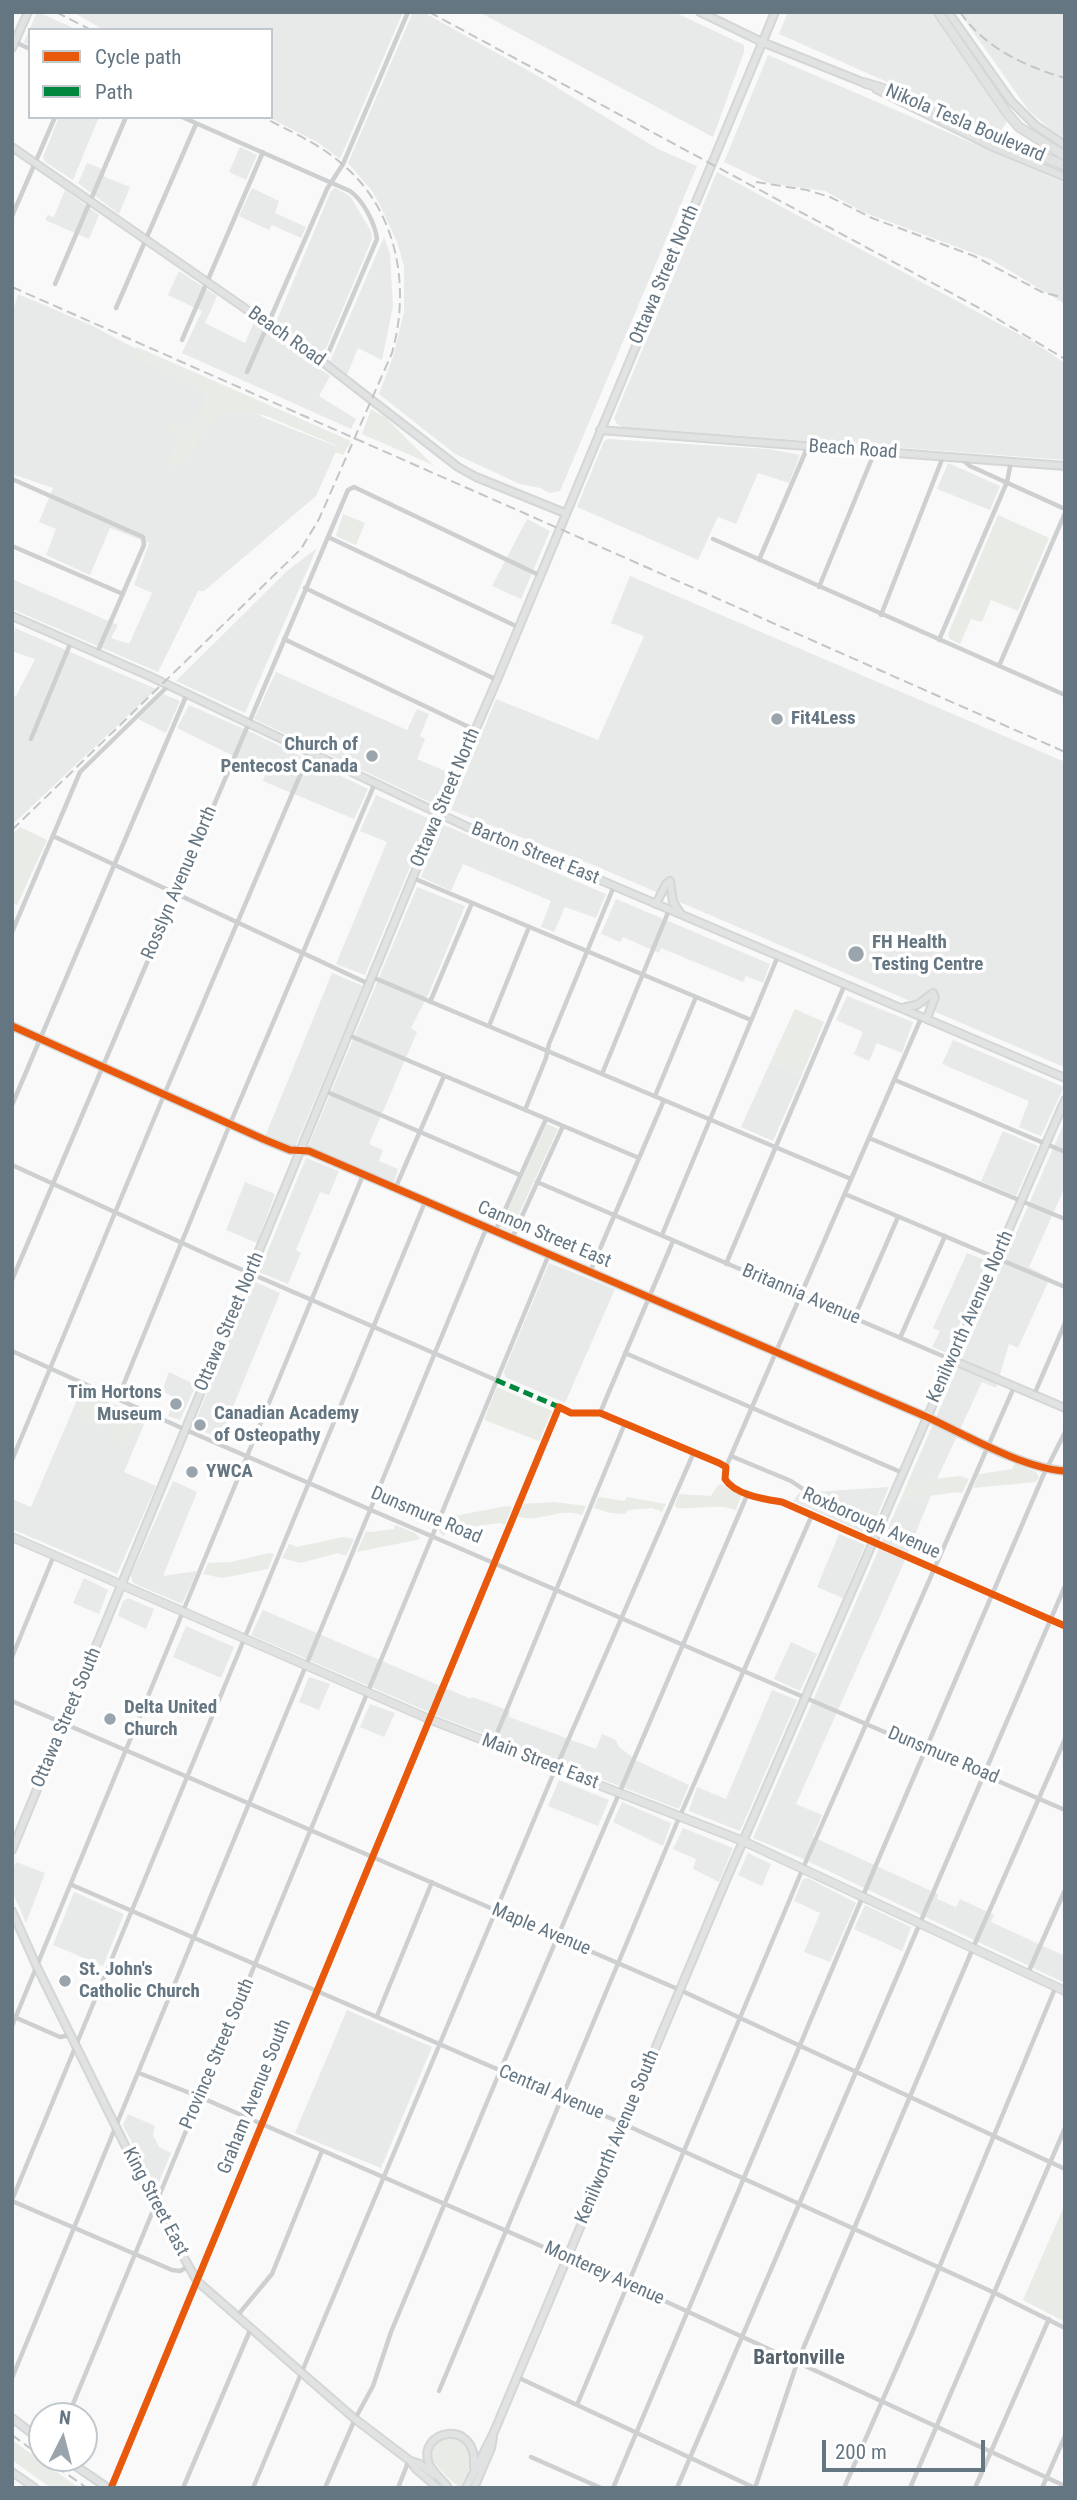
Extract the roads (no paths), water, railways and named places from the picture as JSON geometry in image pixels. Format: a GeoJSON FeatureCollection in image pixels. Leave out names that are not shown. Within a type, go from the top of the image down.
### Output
{"type":"FeatureCollection","features":[{"type":"Feature","properties":{"kind":"highway","name":"Nikola Tesla Boulevard"},"geometry":{"type":"LineString","coordinates":[[938,12],[1007,113],[1019,127],[1064,162]]}},
{"type":"Feature","properties":{"kind":"highway","name":"Nikola Tesla Boulevard"},"geometry":{"type":"LineString","coordinates":[[865,83],[1064,162]]}},
{"type":"Feature","properties":{"kind":"main road"},"geometry":{"type":"LineString","coordinates":[[14,45],[28,12]]}},
{"type":"Feature","properties":{"kind":"main road"},"geometry":{"type":"LineString","coordinates":[[699,12],[865,83],[963,133],[1065,177]]}},
{"type":"Feature","properties":{"kind":"main road","name":"Ottawa Street North"},"geometry":{"type":"LineString","coordinates":[[121,1585],[439,814],[775,12]]}},
{"type":"Feature","properties":{"kind":"main road"},"geometry":{"type":"LineString","coordinates":[[947,12],[1011,101],[1036,126],[1065,145]]}},
{"type":"Feature","properties":{"kind":"main road","name":"Beach Road"},"geometry":{"type":"LineString","coordinates":[[12,147],[324,363],[457,467],[565,513]]}},
{"type":"Feature","properties":{"kind":"main road"},"geometry":{"type":"LineString","coordinates":[[608,412],[615,432]]}},
{"type":"Feature","properties":{"kind":"main road","name":"Beach Road"},"geometry":{"type":"LineString","coordinates":[[600,430],[1065,466]]}},
{"type":"Feature","properties":{"kind":"main road","name":"Barton Street East"},"geometry":{"type":"LineString","coordinates":[[12,616],[97,653],[439,814],[1065,1078]]}},
{"type":"Feature","properties":{"kind":"main road"},"geometry":{"type":"LineString","coordinates":[[656,904],[670,881],[673,902],[682,915]]}},
{"type":"Feature","properties":{"kind":"main road"},"geometry":{"type":"LineString","coordinates":[[900,1007],[917,1005],[933,993],[935,997],[924,1017]]}},
{"type":"Feature","properties":{"kind":"main road","name":"Cannon Street East"},"geometry":{"type":"LineString","coordinates":[[12,1026],[290,1150],[309,1151],[988,1445],[1047,1469],[1065,1471]]}},
{"type":"Feature","properties":{"kind":"main road","name":"Kenilworth Avenue North"},"geometry":{"type":"LineString","coordinates":[[743,1841],[1065,1100]]}},
{"type":"Feature","properties":{"kind":"main road","name":"Britannia Avenue"},"geometry":{"type":"LineString","coordinates":[[952,1360],[1065,1408]]}},
{"type":"Feature","properties":{"kind":"main road","name":"Main Street East"},"geometry":{"type":"LineString","coordinates":[[12,1537],[429,1719],[743,1841],[1065,1991]]}},
{"type":"Feature","properties":{"kind":"main road","name":"Ottawa Street South"},"geometry":{"type":"LineString","coordinates":[[12,1850],[121,1585]]}},
{"type":"Feature","properties":{"kind":"main road","name":"Kenilworth Avenue South"},"geometry":{"type":"LineString","coordinates":[[466,2488],[494,2432],[743,1841]]}},
{"type":"Feature","properties":{"kind":"main road","name":"King Street East"},"geometry":{"type":"LineString","coordinates":[[12,1910],[37,1967],[155,2206],[197,2281],[355,2418],[409,2460],[437,2488]]}},
{"type":"Feature","properties":{"kind":"main road"},"geometry":{"type":"LineString","coordinates":[[12,2418],[28,2430]]}},
{"type":"Feature","properties":{"kind":"main road","name":"Kenilworth Avenue South"},"geometry":{"type":"LineString","coordinates":[[474,2488],[491,2448],[494,2432]]}},
{"type":"Feature","properties":{"kind":"main road"},"geometry":{"type":"LineString","coordinates":[[449,2487],[432,2469],[428,2460],[428,2449],[435,2438],[450,2433],[465,2438],[474,2449],[474,2470]]}},
{"type":"Feature","properties":{"kind":"main road","name":"King Street East"},"geometry":{"type":"LineString","coordinates":[[409,2460],[420,2464],[449,2487]]}},
{"type":"Feature","properties":{"kind":"main road"},"geometry":{"type":"LineString","coordinates":[[12,2472],[35,2488]]}},
{"type":"Feature","properties":{"kind":"main road"},"geometry":{"type":"LineString","coordinates":[[85,2472],[110,2488]]}},
{"type":"Feature","properties":{"kind":"street"},"geometry":{"type":"LineString","coordinates":[[247,372],[331,182],[343,164],[408,12]]}},
{"type":"Feature","properties":{"kind":"street"},"geometry":{"type":"LineString","coordinates":[[12,216],[54,119]]}},
{"type":"Feature","properties":{"kind":"street"},"geometry":{"type":"LineString","coordinates":[[55,284],[126,119]]}},
{"type":"Feature","properties":{"kind":"street"},"geometry":{"type":"LineString","coordinates":[[186,119],[331,182],[358,197],[374,226],[377,239],[324,363]]}},
{"type":"Feature","properties":{"kind":"street"},"geometry":{"type":"LineString","coordinates":[[116,308],[196,124]]}},
{"type":"Feature","properties":{"kind":"street"},"geometry":{"type":"LineString","coordinates":[[182,340],[263,152]]}},
{"type":"Feature","properties":{"kind":"street"},"geometry":{"type":"LineString","coordinates":[[759,560],[808,446]]}},
{"type":"Feature","properties":{"kind":"street"},"geometry":{"type":"LineString","coordinates":[[819,587],[876,451]]}},
{"type":"Feature","properties":{"kind":"street"},"geometry":{"type":"LineString","coordinates":[[881,615],[943,457]]}},
{"type":"Feature","properties":{"kind":"street"},"geometry":{"type":"LineString","coordinates":[[961,458],[970,466],[1065,511],[999,666]]}},
{"type":"Feature","properties":{"kind":"street"},"geometry":{"type":"LineString","coordinates":[[939,640],[1007,482],[1012,462]]}},
{"type":"Feature","properties":{"kind":"street"},"geometry":{"type":"LineString","coordinates":[[12,479],[143,537],[144,545],[97,653]]}},
{"type":"Feature","properties":{"kind":"street","name":"Rosslyn Avenue North"},"geometry":{"type":"LineString","coordinates":[[12,1280],[305,588],[351,488],[540,575]]}},
{"type":"Feature","properties":{"kind":"street"},"geometry":{"type":"LineString","coordinates":[[328,537],[518,627]]}},
{"type":"Feature","properties":{"kind":"street"},"geometry":{"type":"LineString","coordinates":[[713,539],[1065,695]]}},
{"type":"Feature","properties":{"kind":"street"},"geometry":{"type":"LineString","coordinates":[[12,546],[123,594]]}},
{"type":"Feature","properties":{"kind":"street"},"geometry":{"type":"LineString","coordinates":[[305,588],[497,680]]}},
{"type":"Feature","properties":{"kind":"street"},"geometry":{"type":"LineString","coordinates":[[284,639],[475,730]]}},
{"type":"Feature","properties":{"kind":"street"},"geometry":{"type":"LineString","coordinates":[[31,739],[71,642]]}},
{"type":"Feature","properties":{"kind":"street"},"geometry":{"type":"LineString","coordinates":[[12,932],[80,772],[168,686]]}},
{"type":"Feature","properties":{"kind":"street"},"geometry":{"type":"LineString","coordinates":[[12,1105],[187,695]]}},
{"type":"Feature","properties":{"kind":"street"},"geometry":{"type":"LineString","coordinates":[[12,1460],[310,752]]}},
{"type":"Feature","properties":{"kind":"street"},"geometry":{"type":"LineString","coordinates":[[118,1398],[230,1124],[375,783]]}},
{"type":"Feature","properties":{"kind":"street"},"geometry":{"type":"LineString","coordinates":[[53,836],[302,953],[489,1026],[851,1179]]}},
{"type":"Feature","properties":{"kind":"street"},"geometry":{"type":"LineString","coordinates":[[413,878],[751,1020]]}},
{"type":"Feature","properties":{"kind":"street"},"geometry":{"type":"LineString","coordinates":[[525,1110],[614,886]]}},
{"type":"Feature","properties":{"kind":"street"},"geometry":{"type":"LineString","coordinates":[[430,1002],[472,903]]}},
{"type":"Feature","properties":{"kind":"street"},"geometry":{"type":"LineString","coordinates":[[602,1074],[668,910]]}},
{"type":"Feature","properties":{"kind":"street"},"geometry":{"type":"LineString","coordinates":[[489,1026],[529,927]]}},
{"type":"Feature","properties":{"kind":"street"},"geometry":{"type":"LineString","coordinates":[[662,1235],[778,956]]}},
{"type":"Feature","properties":{"kind":"street"},"geometry":{"type":"LineString","coordinates":[[726,1264],[845,984]]}},
{"type":"Feature","properties":{"kind":"street"},"geometry":{"type":"LineString","coordinates":[[654,1096],[696,997]]}},
{"type":"Feature","properties":{"kind":"street"},"geometry":{"type":"LineString","coordinates":[[726,1468],[924,1017]]}},
{"type":"Feature","properties":{"kind":"street"},"geometry":{"type":"LineString","coordinates":[[348,1035],[639,1158]]}},
{"type":"Feature","properties":{"kind":"street"},"geometry":{"type":"LineString","coordinates":[[395,1189],[444,1076]]}},
{"type":"Feature","properties":{"kind":"street"},"geometry":{"type":"LineString","coordinates":[[895,1080],[1065,1152]]}},
{"type":"Feature","properties":{"kind":"street"},"geometry":{"type":"LineString","coordinates":[[325,1091],[520,1175]]}},
{"type":"Feature","properties":{"kind":"street"},"geometry":{"type":"LineString","coordinates":[[590,1272],[664,1100]]}},
{"type":"Feature","properties":{"kind":"street"},"geometry":{"type":"LineString","coordinates":[[495,1232],[545,1119]]}},
{"type":"Feature","properties":{"kind":"street"},"geometry":{"type":"LineString","coordinates":[[511,1239],[563,1126]]}},
{"type":"Feature","properties":{"kind":"street"},"geometry":{"type":"LineString","coordinates":[[869,1138],[1065,1219]]}},
{"type":"Feature","properties":{"kind":"street"},"geometry":{"type":"LineString","coordinates":[[12,1165],[496,1380]]}},
{"type":"Feature","properties":{"kind":"street"},"geometry":{"type":"LineString","coordinates":[[12,2026],[363,1175]]}},
{"type":"Feature","properties":{"kind":"street","name":"Britannia Avenue"},"geometry":{"type":"LineString","coordinates":[[537,1182],[952,1360]]}},
{"type":"Feature","properties":{"kind":"street"},"geometry":{"type":"LineString","coordinates":[[845,1194],[1065,1287]]}},
{"type":"Feature","properties":{"kind":"street"},"geometry":{"type":"LineString","coordinates":[[188,2266],[180,2271],[172,2270],[12,2201],[425,1202]]}},
{"type":"Feature","properties":{"kind":"street"},"geometry":{"type":"LineString","coordinates":[[854,1318],[898,1217]]}},
{"type":"Feature","properties":{"kind":"street"},"geometry":{"type":"LineString","coordinates":[[12,2378],[486,1229]]}},
{"type":"Feature","properties":{"kind":"street"},"geometry":{"type":"LineString","coordinates":[[900,1338],[945,1237]]}},
{"type":"Feature","properties":{"kind":"street"},"geometry":{"type":"LineString","coordinates":[[600,1413],[673,1241]]}},
{"type":"Feature","properties":{"kind":"street","name":"Province Street South"},"geometry":{"type":"LineString","coordinates":[[74,2402],[549,1254]]}},
{"type":"Feature","properties":{"kind":"street"},"geometry":{"type":"LineString","coordinates":[[1034,1395],[1065,1323]]}},
{"type":"Feature","properties":{"kind":"street","name":"Dunsmure Road"},"geometry":{"type":"LineString","coordinates":[[12,1351],[247,1457],[1065,1810]]}},
{"type":"Feature","properties":{"kind":"street"},"geometry":{"type":"LineString","coordinates":[[625,1353],[903,1473]]}},
{"type":"Feature","properties":{"kind":"street"},"geometry":{"type":"LineString","coordinates":[[577,2405],[803,1868],[1014,1386]]}},
{"type":"Feature","properties":{"kind":"street","name":"Roxborough Avenue"},"geometry":{"type":"LineString","coordinates":[[559,1407],[571,1413],[600,1413],[694,1452],[726,1468],[725,1476],[729,1484],[748,1493],[782,1502],[1065,1626]]}},
{"type":"Feature","properties":{"kind":"street","name":"Graham Avenue South"},"geometry":{"type":"LineString","coordinates":[[110,2488],[559,1407]]}},
{"type":"Feature","properties":{"kind":"street"},"geometry":{"type":"LineString","coordinates":[[492,1744],[625,1423]]}},
{"type":"Feature","properties":{"kind":"street"},"geometry":{"type":"LineString","coordinates":[[613,2488],[863,1896],[1065,1432]]}},
{"type":"Feature","properties":{"kind":"street"},"geometry":{"type":"LineString","coordinates":[[253,2488],[555,1768],[694,1452]]}},
{"type":"Feature","properties":{"kind":"street"},"geometry":{"type":"LineString","coordinates":[[731,1456],[791,1481],[809,1493]]}},
{"type":"Feature","properties":{"kind":"street"},"geometry":{"type":"LineString","coordinates":[[325,2488],[355,2418],[373,2386],[391,2332],[500,2071],[748,1493]]}},
{"type":"Feature","properties":{"kind":"street"},"geometry":{"type":"LineString","coordinates":[[439,2391],[680,1816],[812,1515]]}},
{"type":"Feature","properties":{"kind":"street"},"geometry":{"type":"LineString","coordinates":[[12,1657],[54,1555]]}},
{"type":"Feature","properties":{"kind":"street"},"geometry":{"type":"LineString","coordinates":[[677,2488],[1065,1586]]}},
{"type":"Feature","properties":{"kind":"street","name":"Maple Avenue"},"geometry":{"type":"LineString","coordinates":[[12,1701],[680,1990],[1065,2169]]}},
{"type":"Feature","properties":{"kind":"street"},"geometry":{"type":"LineString","coordinates":[[517,2378],[755,2488],[797,2362],[1065,1739]]}},
{"type":"Feature","properties":{"kind":"street"},"geometry":{"type":"LineString","coordinates":[[377,2016],[432,1882]]}},
{"type":"Feature","properties":{"kind":"street","name":"Central Avenue"},"geometry":{"type":"LineString","coordinates":[[72,1885],[624,2124],[853,2231],[995,2293],[1065,2328]]}},
{"type":"Feature","properties":{"kind":"street"},"geometry":{"type":"LineString","coordinates":[[1028,1973],[1065,1890]]}},
{"type":"Feature","properties":{"kind":"street"},"geometry":{"type":"LineString","coordinates":[[844,2488],[1056,1986]]}},
{"type":"Feature","properties":{"kind":"street"},"geometry":{"type":"LineString","coordinates":[[14,2017],[60,2037],[71,2035]]}},
{"type":"Feature","properties":{"kind":"street","name":"Monterey Avenue"},"geometry":{"type":"LineString","coordinates":[[139,2073],[568,2257],[1065,2486]]}},
{"type":"Feature","properties":{"kind":"street"},"geometry":{"type":"LineString","coordinates":[[910,2488],[1065,2128]]}},
{"type":"Feature","properties":{"kind":"street"},"geometry":{"type":"LineString","coordinates":[[237,2316],[272,2274],[322,2151]]}},
{"type":"Feature","properties":{"kind":"street"},"geometry":{"type":"LineString","coordinates":[[975,2488],[1049,2319]]}},
{"type":"Feature","properties":{"kind":"street"},"geometry":{"type":"LineString","coordinates":[[183,2488],[251,2328]]}},
{"type":"Feature","properties":{"kind":"street"},"geometry":{"type":"LineString","coordinates":[[1042,2488],[1065,2436]]}},
{"type":"Feature","properties":{"kind":"street"},"geometry":{"type":"LineString","coordinates":[[531,2456],[601,2488]]}},
{"type":"Feature","properties":{"kind":"street"},"geometry":{"type":"LineString","coordinates":[[398,2488],[409,2460]]}},
{"type":"Feature","properties":{"kind":"railway"},"geometry":{"type":"LineString","coordinates":[[56,12],[87,28]]}},
{"type":"Feature","properties":{"kind":"railway"},"geometry":{"type":"LineString","coordinates":[[429,12],[979,308],[1065,359]]}},
{"type":"Feature","properties":{"kind":"railway"},"geometry":{"type":"LineString","coordinates":[[960,12],[993,46],[1035,68],[1065,78]]}},
{"type":"Feature","properties":{"kind":"railway"},"geometry":{"type":"LineString","coordinates":[[12,830],[301,549],[319,519],[392,353],[398,327],[399,276],[395,250],[375,203],[360,182],[323,149],[267,119]]}},
{"type":"Feature","properties":{"kind":"railway"},"geometry":{"type":"LineString","coordinates":[[756,182],[807,190],[830,197],[872,218],[974,256],[1042,292],[1065,298]]}},
{"type":"Feature","properties":{"kind":"railway"},"geometry":{"type":"LineString","coordinates":[[12,287],[1065,752]]}},
{"type":"Feature","properties":{"kind":"railway"},"geometry":{"type":"LineString","coordinates":[[12,2435],[28,2447]]}},
{"type":"Feature","properties":{"kind":"railway"},"geometry":{"type":"LineString","coordinates":[[64,2472],[87,2488]]}},
{"type":"Feature","properties":{"kind":"place","name":"Fit4Less"},"geometry":{"type":"Point","coordinates":[777,719]}},
{"type":"Feature","properties":{"kind":"place","name":"Church of Pentecost Canada"},"geometry":{"type":"Point","coordinates":[372,756]}},
{"type":"Feature","properties":{"kind":"place","name":"FH Health Testing Centre"},"geometry":{"type":"Point","coordinates":[856,954]}},
{"type":"Feature","properties":{"kind":"place","name":"Tim Hortons Museum"},"geometry":{"type":"Point","coordinates":[176,1404]}},
{"type":"Feature","properties":{"kind":"place","name":"Canadian Academy of Osteopathy"},"geometry":{"type":"Point","coordinates":[200,1425]}},
{"type":"Feature","properties":{"kind":"place","name":"YWCA"},"geometry":{"type":"Point","coordinates":[192,1472]}},
{"type":"Feature","properties":{"kind":"place","name":"Delta United Church"},"geometry":{"type":"Point","coordinates":[110,1719]}},
{"type":"Feature","properties":{"kind":"place","name":"St. John's Catholic Church"},"geometry":{"type":"Point","coordinates":[65,1981]}},
{"type":"Feature","properties":{"kind":"district","name":"Bartonville"},"geometry":{"type":"Point","coordinates":[799,2359]}}]}
